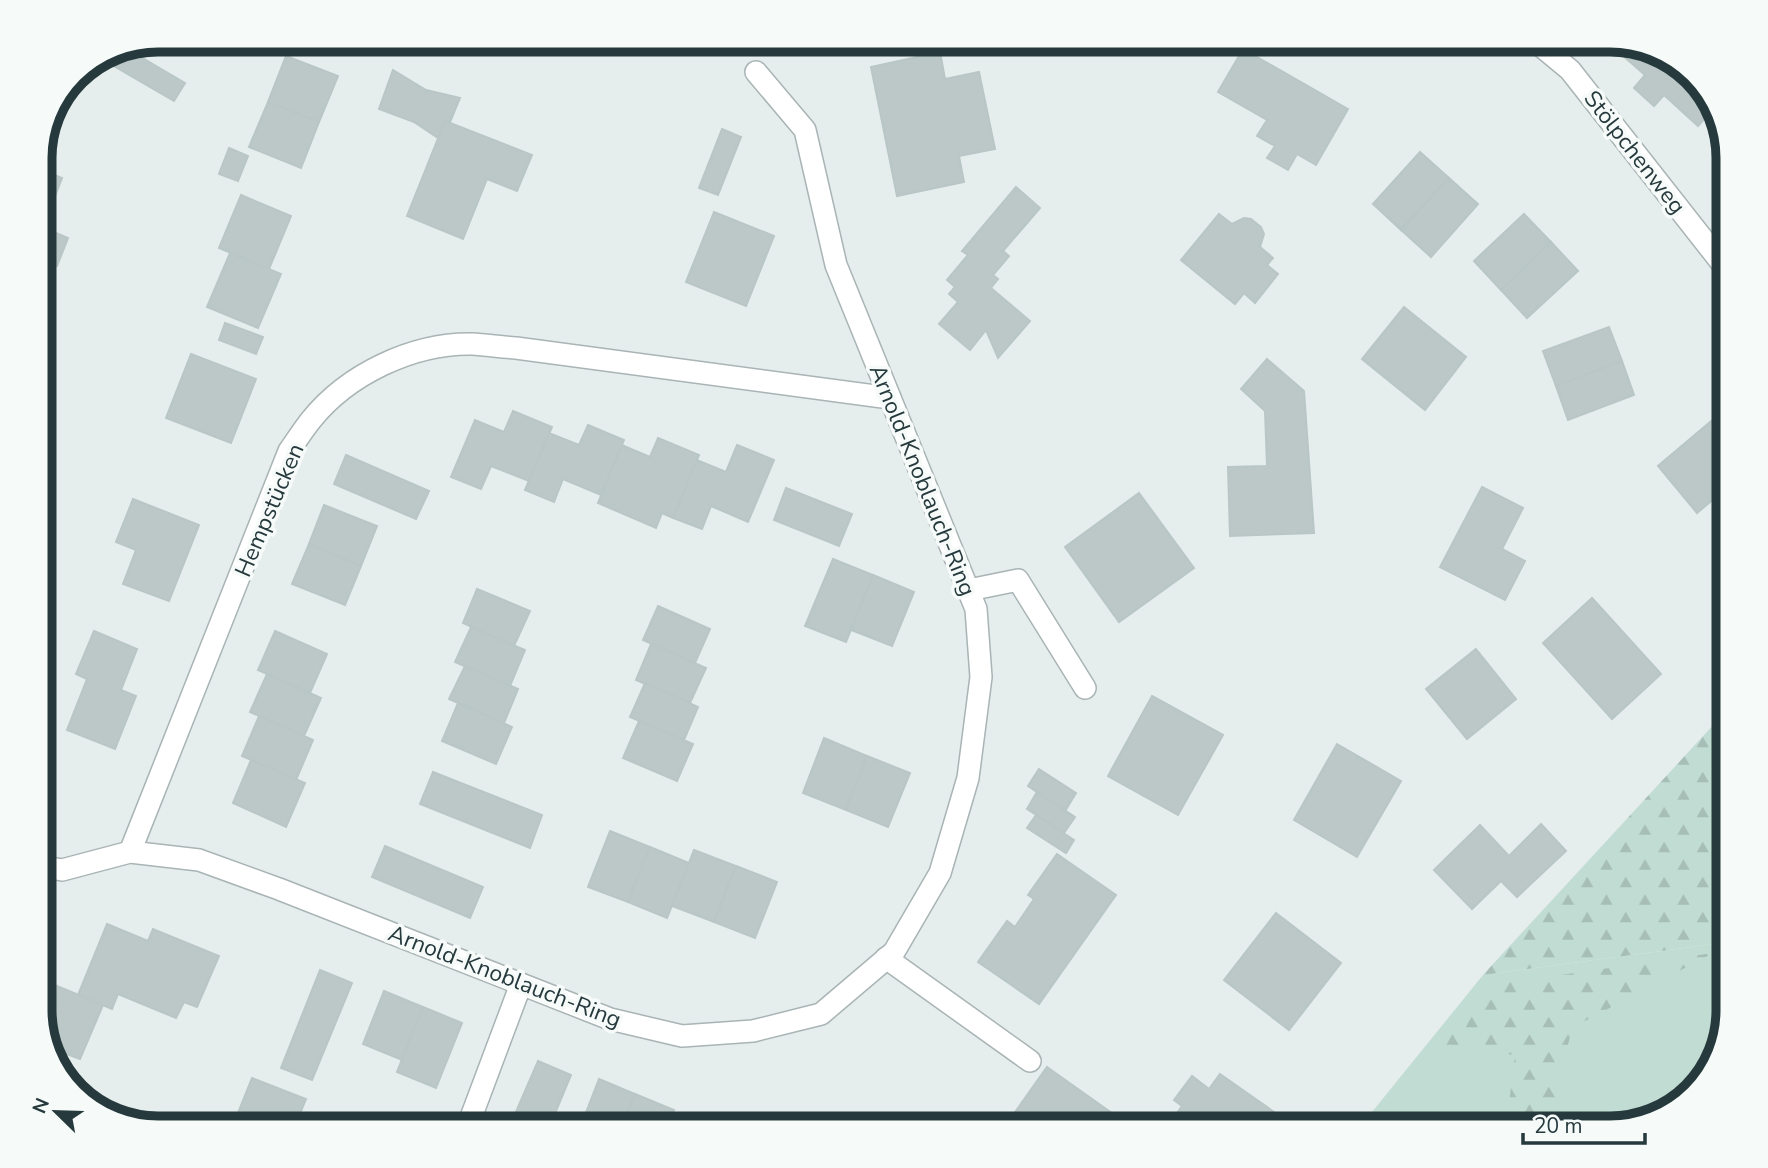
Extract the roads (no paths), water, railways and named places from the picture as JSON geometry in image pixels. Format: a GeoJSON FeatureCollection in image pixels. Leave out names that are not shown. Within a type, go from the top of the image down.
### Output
{"type":"FeatureCollection","features":[{"type":"Feature","properties":{"kind":"street","name":"Stölpchenweg"},"geometry":{"type":"LineString","coordinates":[[1548,52],[1570,70],[1716,256]]}},
{"type":"Feature","properties":{"kind":"street","name":"Arnold-Knoblauch-Ring"},"geometry":{"type":"LineString","coordinates":[[53,868],[62,870],[130,852],[199,860],[610,1019],[682,1036],[753,1031],[821,1014],[894,952],[940,873],[968,778],[981,677],[976,609],[836,265],[806,130],[756,72]]}},
{"type":"Feature","properties":{"kind":"street","name":"Hempstücken"},"geometry":{"type":"LineString","coordinates":[[130,852],[289,451],[312,419],[361,376],[394,360],[429,349],[470,344],[890,398]]}},
{"type":"Feature","properties":{"kind":"street"},"geometry":{"type":"LineString","coordinates":[[969,590],[1018,580],[1085,688]]}},
{"type":"Feature","properties":{"kind":"street"},"geometry":{"type":"LineString","coordinates":[[886,958],[1030,1061]]}},
{"type":"Feature","properties":{"kind":"street"},"geometry":{"type":"LineString","coordinates":[[472,1116],[521,984]]}}]}
